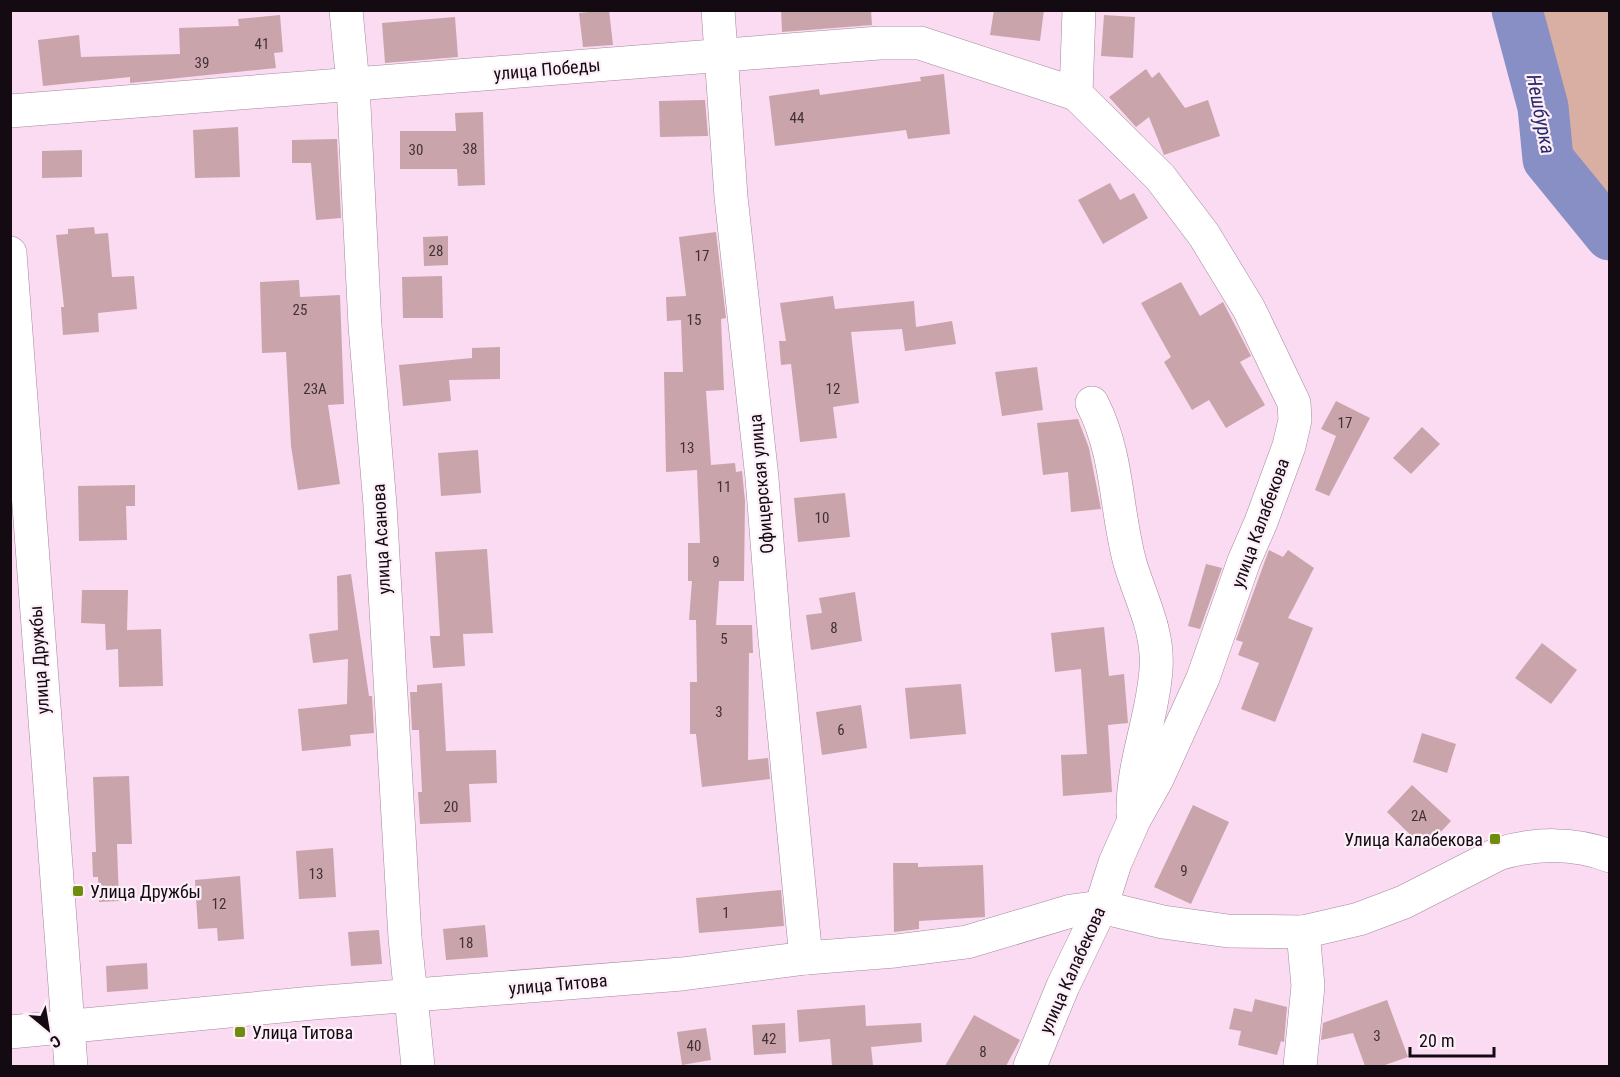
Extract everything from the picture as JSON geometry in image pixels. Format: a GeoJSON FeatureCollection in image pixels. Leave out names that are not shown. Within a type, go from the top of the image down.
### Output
{"type":"FeatureCollection","features":[{"type":"Feature","properties":{"kind":"street","name":"улица Асанова"},"geometry":{"type":"LineString","coordinates":[[346,10],[353,85],[365,326],[380,505],[410,996],[418,1066]]}},
{"type":"Feature","properties":{"kind":"street","name":"Офицерская улица"},"geometry":{"type":"LineString","coordinates":[[718,10],[731,197],[762,478],[806,958]]}},
{"type":"Feature","properties":{"kind":"street"},"geometry":{"type":"LineString","coordinates":[[1076,94],[1079,10]]}},
{"type":"Feature","properties":{"kind":"street","name":"улица Победы"},"geometry":{"type":"LineString","coordinates":[[10,111],[720,55],[920,43],[1076,94]]}},
{"type":"Feature","properties":{"kind":"street","name":"улица Калабекова"},"geometry":{"type":"LineString","coordinates":[[1030,1066],[1063,986],[1101,907],[1115,863],[1134,820],[1157,779],[1203,678],[1244,561],[1289,446],[1295,420],[1294,403],[1248,309],[1204,235],[1160,177],[1076,94]]}},
{"type":"Feature","properties":{"kind":"street","name":"улица Дружбы"},"geometry":{"type":"LineString","coordinates":[[10,253],[70,1066]]}},
{"type":"Feature","properties":{"kind":"street"},"geometry":{"type":"LineString","coordinates":[[1092,403],[1104,426],[1113,459],[1130,562],[1154,640],[1156,668],[1132,786],[1134,820]]}},
{"type":"Feature","properties":{"kind":"street"},"geometry":{"type":"LineString","coordinates":[[1101,907],[1163,922],[1228,930],[1303,932],[1348,922],[1404,902],[1498,854],[1514,849],[1558,845],[1610,856]]}},
{"type":"Feature","properties":{"kind":"street","name":"улица Титова"},"geometry":{"type":"LineString","coordinates":[[10,1032],[682,974],[806,958],[967,942],[1071,911],[1101,907]]}},
{"type":"Feature","properties":{"kind":"street"},"geometry":{"type":"LineString","coordinates":[[1300,1066],[1308,986],[1303,932]]}},
{"type":"Feature","properties":{"kind":"shaded area"},"geometry":{"type":"Polygon","coordinates":[[[1517,11],[1609,11],[1609,235],[1548,159],[1543,107],[1517,11]]]}},
{"type":"Feature","properties":{"kind":"building"},"geometry":{"type":"Polygon","coordinates":[[[609,10],[613,45],[583,47],[579,13],[609,10]]]}},
{"type":"Feature","properties":{"kind":"building"},"geometry":{"type":"Polygon","coordinates":[[[781,10],[871,10],[872,25],[782,32],[781,10]]]}},
{"type":"Feature","properties":{"kind":"building"},"geometry":{"type":"Polygon","coordinates":[[[994,10],[1044,10],[1040,41],[990,35],[994,10]]]}},
{"type":"Feature","properties":{"kind":"building"},"geometry":{"type":"Polygon","coordinates":[[[280,15],[283,52],[274,53],[276,68],[130,83],[130,77],[43,86],[38,40],[79,35],[81,57],[180,54],[179,28],[239,26],[238,19],[280,15]]]}},
{"type":"Feature","properties":{"kind":"building"},"geometry":{"type":"Polygon","coordinates":[[[1104,15],[1135,17],[1133,58],[1101,56],[1104,15]]]}},
{"type":"Feature","properties":{"kind":"building"},"geometry":{"type":"Polygon","coordinates":[[[455,17],[458,57],[385,63],[382,23],[455,17]]]}},
{"type":"Feature","properties":{"kind":"building"},"geometry":{"type":"Polygon","coordinates":[[[1146,69],[1152,78],[1159,72],[1185,108],[1208,100],[1220,136],[1164,155],[1149,117],[1136,127],[1109,97],[1146,69]]]}},
{"type":"Feature","properties":{"kind":"building"},"geometry":{"type":"Polygon","coordinates":[[[944,74],[950,134],[908,139],[906,130],[775,146],[769,96],[819,89],[820,95],[921,81],[920,77],[944,74]]]}},
{"type":"Feature","properties":{"kind":"building"},"geometry":{"type":"Polygon","coordinates":[[[705,100],[708,136],[660,137],[659,101],[705,100]]]}},
{"type":"Feature","properties":{"kind":"building"},"geometry":{"type":"Polygon","coordinates":[[[483,112],[485,185],[458,186],[457,169],[400,169],[400,131],[456,131],[455,113],[483,112]]]}},
{"type":"Feature","properties":{"kind":"building"},"geometry":{"type":"Polygon","coordinates":[[[238,127],[240,177],[195,178],[193,130],[238,127]]]}},
{"type":"Feature","properties":{"kind":"building"},"geometry":{"type":"Polygon","coordinates":[[[337,139],[341,218],[316,220],[311,163],[292,163],[292,140],[337,139]]]}},
{"type":"Feature","properties":{"kind":"building"},"geometry":{"type":"Polygon","coordinates":[[[82,150],[82,177],[42,178],[42,151],[82,150]]]}},
{"type":"Feature","properties":{"kind":"building"},"geometry":{"type":"Polygon","coordinates":[[[1110,183],[1120,200],[1134,193],[1148,218],[1103,244],[1078,200],[1110,183]]]}},
{"type":"Feature","properties":{"kind":"building"},"geometry":{"type":"Polygon","coordinates":[[[94,227],[95,234],[108,233],[112,277],[134,276],[137,309],[98,313],[99,332],[63,335],[61,307],[64,307],[56,235],[68,234],[68,229],[94,227]]]}},
{"type":"Feature","properties":{"kind":"building"},"geometry":{"type":"Polygon","coordinates":[[[716,232],[726,318],[721,319],[724,390],[706,391],[711,465],[735,463],[736,472],[742,471],[745,501],[744,581],[719,581],[716,625],[752,625],[753,653],[749,653],[748,760],[768,758],[770,779],[702,787],[696,734],[690,734],[690,682],[697,682],[696,620],[689,620],[692,581],[688,581],[688,543],[700,543],[697,470],[666,472],[664,372],[683,372],[681,320],[667,321],[666,297],[686,296],[679,237],[716,232]]]}},
{"type":"Feature","properties":{"kind":"building"},"geometry":{"type":"Polygon","coordinates":[[[448,236],[448,265],[424,266],[423,237],[448,236]]]}},
{"type":"Feature","properties":{"kind":"building"},"geometry":{"type":"Polygon","coordinates":[[[442,276],[443,318],[403,318],[402,277],[442,276]]]}},
{"type":"Feature","properties":{"kind":"building"},"geometry":{"type":"Polygon","coordinates":[[[299,280],[300,297],[340,295],[344,404],[328,405],[340,484],[298,490],[291,446],[286,352],[262,353],[260,282],[299,280]]]}},
{"type":"Feature","properties":{"kind":"building"},"geometry":{"type":"Polygon","coordinates":[[[1181,282],[1200,316],[1223,302],[1251,356],[1240,362],[1265,405],[1226,428],[1209,400],[1192,410],[1164,362],[1171,357],[1141,303],[1181,282]]]}},
{"type":"Feature","properties":{"kind":"building"},"geometry":{"type":"Polygon","coordinates":[[[833,296],[835,309],[914,301],[916,327],[952,321],[956,344],[905,351],[902,329],[851,332],[859,403],[833,407],[837,438],[800,442],[791,364],[781,365],[779,341],[786,341],[780,303],[833,296]]]}},
{"type":"Feature","properties":{"kind":"building"},"geometry":{"type":"Polygon","coordinates":[[[500,347],[500,379],[449,380],[451,401],[403,406],[399,365],[472,358],[472,348],[500,347]]]}},
{"type":"Feature","properties":{"kind":"building"},"geometry":{"type":"Polygon","coordinates":[[[1037,367],[1043,410],[1002,416],[995,372],[1037,367]]]}},
{"type":"Feature","properties":{"kind":"building"},"geometry":{"type":"Polygon","coordinates":[[[1336,401],[1370,418],[1329,496],[1315,490],[1336,436],[1321,429],[1336,401]]]}},
{"type":"Feature","properties":{"kind":"building"},"geometry":{"type":"Polygon","coordinates":[[[1078,419],[1089,448],[1101,509],[1071,512],[1068,472],[1043,475],[1037,423],[1078,419]]]}},
{"type":"Feature","properties":{"kind":"building"},"geometry":{"type":"Polygon","coordinates":[[[1422,427],[1440,444],[1411,474],[1393,458],[1422,427]]]}},
{"type":"Feature","properties":{"kind":"building"},"geometry":{"type":"Polygon","coordinates":[[[478,450],[481,493],[441,496],[438,453],[478,450]]]}},
{"type":"Feature","properties":{"kind":"building"},"geometry":{"type":"Polygon","coordinates":[[[135,485],[135,506],[126,506],[127,540],[79,541],[78,486],[135,485]]]}},
{"type":"Feature","properties":{"kind":"building"},"geometry":{"type":"Polygon","coordinates":[[[845,493],[850,537],[798,542],[794,498],[845,493]]]}},
{"type":"Feature","properties":{"kind":"building"},"geometry":{"type":"Polygon","coordinates":[[[487,549],[493,633],[463,634],[465,666],[433,668],[430,636],[440,636],[435,552],[487,549]]]}},
{"type":"Feature","properties":{"kind":"building"},"geometry":{"type":"Polygon","coordinates":[[[1269,550],[1283,557],[1288,550],[1314,568],[1288,618],[1313,628],[1275,722],[1241,709],[1259,663],[1238,655],[1243,642],[1236,640],[1269,550]]]}},
{"type":"Feature","properties":{"kind":"building"},"geometry":{"type":"Polygon","coordinates":[[[1206,564],[1222,568],[1200,629],[1188,626],[1206,564]]]}},
{"type":"Feature","properties":{"kind":"building"},"geometry":{"type":"Polygon","coordinates":[[[351,574],[369,696],[372,696],[374,733],[350,735],[351,746],[302,751],[298,709],[347,704],[348,659],[313,663],[309,634],[338,630],[337,576],[351,574]]]}},
{"type":"Feature","properties":{"kind":"building"},"geometry":{"type":"Polygon","coordinates":[[[82,590],[128,590],[127,630],[161,629],[163,686],[119,687],[118,649],[106,650],[105,624],[81,623],[82,590]]]}},
{"type":"Feature","properties":{"kind":"building"},"geometry":{"type":"Polygon","coordinates":[[[855,592],[862,641],[811,650],[806,615],[822,613],[819,598],[855,592]]]}},
{"type":"Feature","properties":{"kind":"building"},"geometry":{"type":"Polygon","coordinates":[[[1104,627],[1109,676],[1124,674],[1128,723],[1108,725],[1112,792],[1063,796],[1061,755],[1087,754],[1081,669],[1055,672],[1051,633],[1104,627]]]}},
{"type":"Feature","properties":{"kind":"building"},"geometry":{"type":"Polygon","coordinates":[[[1542,643],[1577,670],[1551,704],[1515,678],[1542,643]]]}},
{"type":"Feature","properties":{"kind":"building"},"geometry":{"type":"Polygon","coordinates":[[[442,683],[446,751],[496,750],[497,783],[469,784],[471,822],[420,824],[418,792],[422,792],[419,730],[412,730],[410,692],[417,692],[417,685],[442,683]]]}},
{"type":"Feature","properties":{"kind":"building"},"geometry":{"type":"Polygon","coordinates":[[[961,684],[966,734],[910,739],[905,688],[961,684]]]}},
{"type":"Feature","properties":{"kind":"building"},"geometry":{"type":"Polygon","coordinates":[[[861,705],[867,748],[822,755],[816,712],[861,705]]]}},
{"type":"Feature","properties":{"kind":"building"},"geometry":{"type":"Polygon","coordinates":[[[1422,733],[1456,744],[1447,773],[1413,762],[1422,733]]]}},
{"type":"Feature","properties":{"kind":"building"},"geometry":{"type":"Polygon","coordinates":[[[129,776],[132,844],[117,844],[119,901],[99,902],[98,877],[93,877],[92,852],[96,852],[93,777],[129,776]]]}},
{"type":"Feature","properties":{"kind":"building"},"geometry":{"type":"Polygon","coordinates":[[[1412,785],[1451,821],[1425,849],[1387,812],[1412,785]]]}},
{"type":"Feature","properties":{"kind":"building"},"geometry":{"type":"Polygon","coordinates":[[[1193,805],[1229,822],[1191,904],[1154,887],[1193,805]]]}},
{"type":"Feature","properties":{"kind":"building"},"geometry":{"type":"Polygon","coordinates":[[[333,848],[336,897],[299,899],[296,851],[333,848]]]}},
{"type":"Feature","properties":{"kind":"building"},"geometry":{"type":"Polygon","coordinates":[[[893,863],[918,863],[918,867],[983,865],[985,917],[919,921],[919,929],[894,932],[893,863]]]}},
{"type":"Feature","properties":{"kind":"building"},"geometry":{"type":"Polygon","coordinates":[[[240,876],[244,939],[218,941],[217,928],[198,929],[195,880],[240,876]]]}},
{"type":"Feature","properties":{"kind":"building"},"geometry":{"type":"Polygon","coordinates":[[[781,890],[784,926],[699,933],[696,898],[781,890]]]}},
{"type":"Feature","properties":{"kind":"building"},"geometry":{"type":"Polygon","coordinates":[[[485,925],[488,957],[446,960],[443,929],[485,925]]]}},
{"type":"Feature","properties":{"kind":"building"},"geometry":{"type":"Polygon","coordinates":[[[379,930],[382,964],[351,966],[348,932],[379,930]]]}},
{"type":"Feature","properties":{"kind":"building"},"geometry":{"type":"Polygon","coordinates":[[[147,963],[148,989],[107,992],[106,966],[147,963]]]}},
{"type":"Feature","properties":{"kind":"building"},"geometry":{"type":"Polygon","coordinates":[[[1255,999],[1287,1007],[1284,1042],[1281,1041],[1277,1055],[1238,1045],[1241,1031],[1229,1029],[1234,1008],[1252,1012],[1255,999]]]}},
{"type":"Feature","properties":{"kind":"building"},"geometry":{"type":"Polygon","coordinates":[[[1387,1000],[1408,1057],[1382,1066],[1365,1066],[1353,1033],[1321,1040],[1323,1023],[1387,1000]]]}},
{"type":"Feature","properties":{"kind":"building"},"geometry":{"type":"Polygon","coordinates":[[[865,1005],[866,1026],[921,1023],[922,1042],[871,1047],[873,1065],[832,1066],[830,1039],[799,1042],[797,1010],[865,1005]]]}},
{"type":"Feature","properties":{"kind":"building"},"geometry":{"type":"Polygon","coordinates":[[[974,1015],[1020,1040],[1006,1066],[945,1066],[974,1015]]]}},
{"type":"Feature","properties":{"kind":"building"},"geometry":{"type":"Polygon","coordinates":[[[785,1023],[786,1053],[754,1055],[752,1025],[785,1023]]]}},
{"type":"Feature","properties":{"kind":"building"},"geometry":{"type":"Polygon","coordinates":[[[706,1028],[711,1060],[682,1065],[677,1032],[706,1028]]]}},
{"type":"Feature","properties":{"kind":"waterway","name":"Нешбурка"},"geometry":{"type":"LineString","coordinates":[[1517,10],[1543,107],[1548,159],[1610,235]]}},
{"type":"Feature","properties":{"kind":"place","name":"Улица Калабекова"},"geometry":{"type":"Point","coordinates":[1495,839]}},
{"type":"Feature","properties":{"kind":"place","name":"Улица Дружбы"},"geometry":{"type":"Point","coordinates":[78,891]}},
{"type":"Feature","properties":{"kind":"place","name":"Улица Титова"},"geometry":{"type":"Point","coordinates":[240,1032]}}]}
